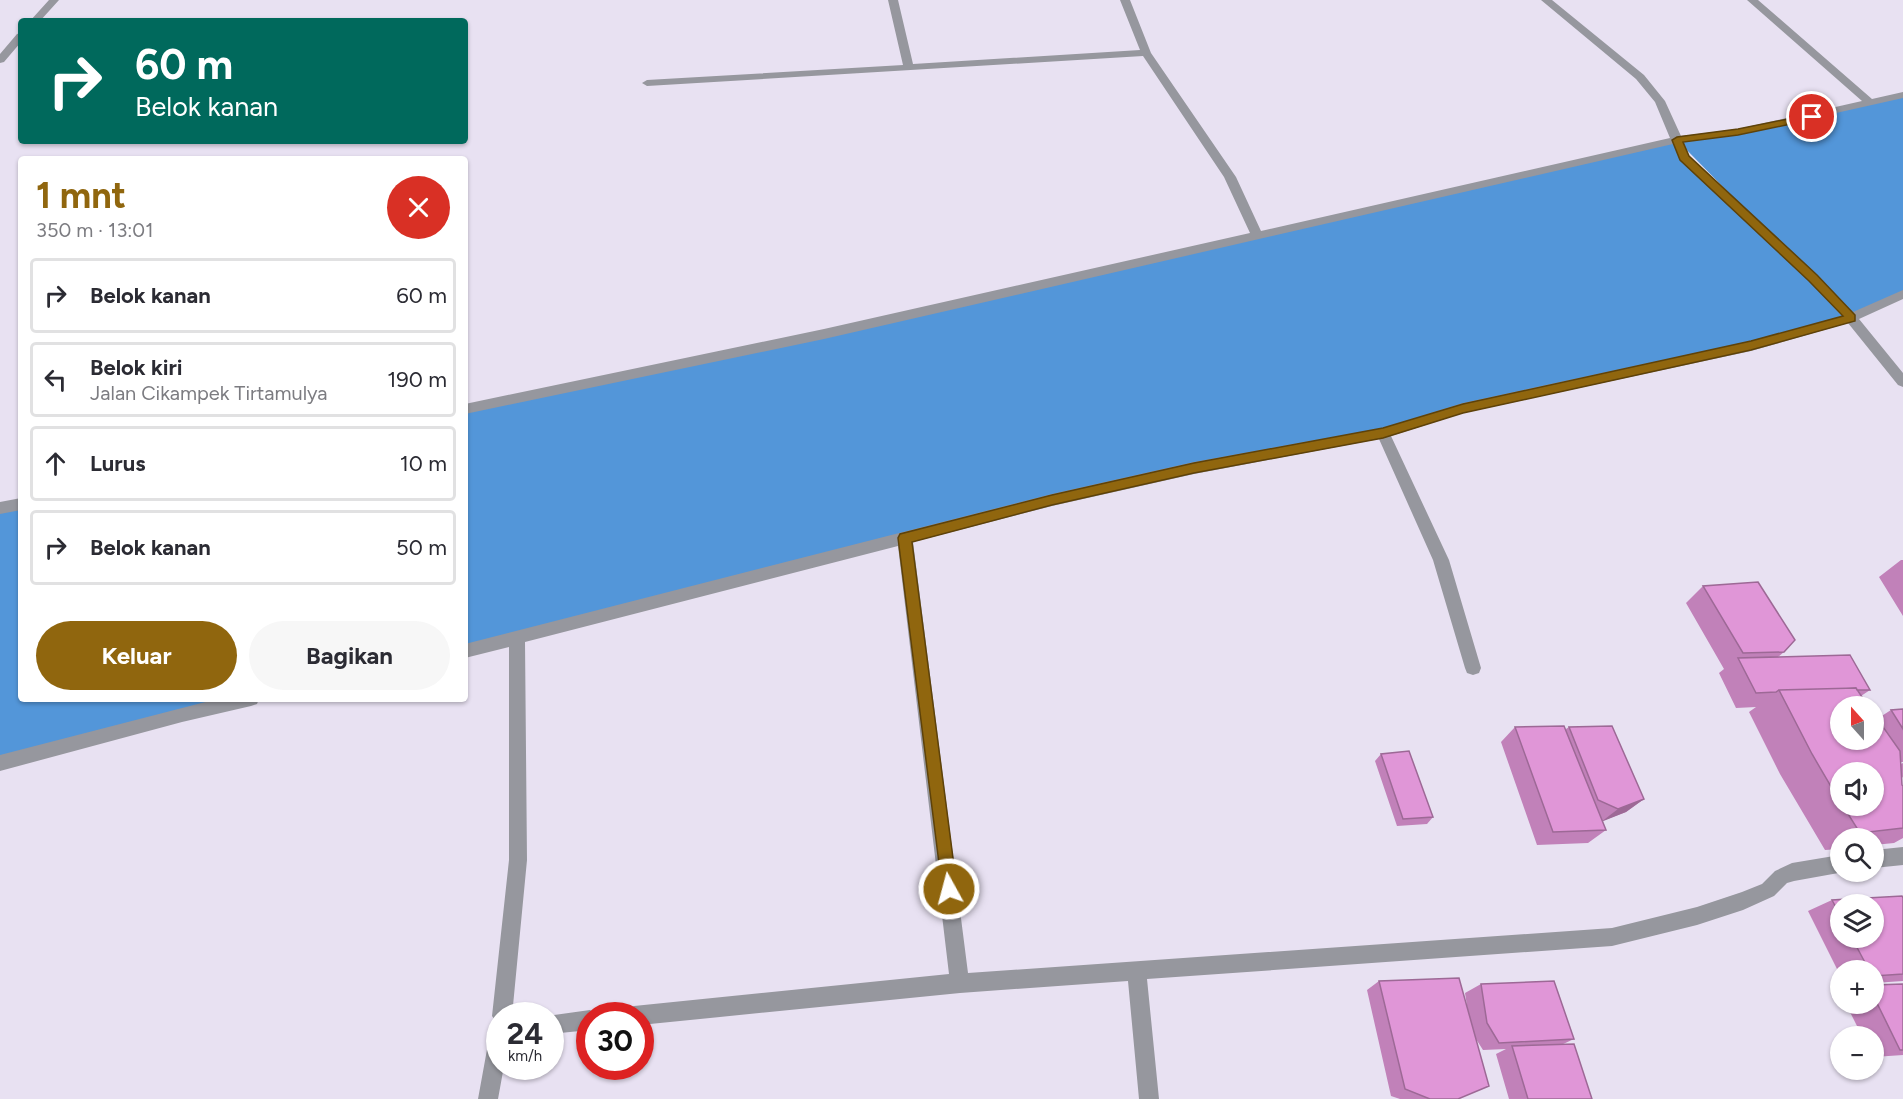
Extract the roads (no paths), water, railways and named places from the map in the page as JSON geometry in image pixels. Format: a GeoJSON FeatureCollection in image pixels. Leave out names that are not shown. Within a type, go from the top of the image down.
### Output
{"type":"FeatureCollection","features":[{"type":"Feature","properties":{"kind":"street"},"geometry":{"type":"LineString","coordinates":[[37,18],[54,0]]}},
{"type":"Feature","properties":{"kind":"street"},"geometry":{"type":"LineString","coordinates":[[893,0],[909,68]]}},
{"type":"Feature","properties":{"kind":"street"},"geometry":{"type":"LineString","coordinates":[[1125,0],[1146,54],[1230,177],[1257,236]]}},
{"type":"Feature","properties":{"kind":"street"},"geometry":{"type":"LineString","coordinates":[[1546,0],[1605,46],[1640,77],[1660,101],[1684,157],[1813,278],[1851,318],[1903,382]]}},
{"type":"Feature","properties":{"kind":"street"},"geometry":{"type":"LineString","coordinates":[[1752,0],[1870,102]]}},
{"type":"Feature","properties":{"kind":"street"},"geometry":{"type":"LineString","coordinates":[[0,60],[18,39]]}},
{"type":"Feature","properties":{"kind":"street"},"geometry":{"type":"LineString","coordinates":[[647,83],[1146,54]]}},
{"type":"Feature","properties":{"kind":"street"},"geometry":{"type":"LineString","coordinates":[[468,408],[824,334],[1677,140],[1738,132],[1903,95]]}},
{"type":"Feature","properties":{"kind":"street"},"geometry":{"type":"LineString","coordinates":[[468,650],[517,640],[1052,500],[1194,468],[1383,433],[1463,408],[1751,346],[1851,318],[1903,294]]}},
{"type":"Feature","properties":{"kind":"street"},"geometry":{"type":"LineString","coordinates":[[1383,433],[1442,560],[1473,668]]}},
{"type":"Feature","properties":{"kind":"street"},"geometry":{"type":"LineString","coordinates":[[0,508],[18,505]]}},
{"type":"Feature","properties":{"kind":"street"},"geometry":{"type":"LineString","coordinates":[[905,538],[960,983]]}},
{"type":"Feature","properties":{"kind":"street"},"geometry":{"type":"LineString","coordinates":[[503,1002],[518,860],[517,640]]}},
{"type":"Feature","properties":{"kind":"street"},"geometry":{"type":"LineString","coordinates":[[0,763],[182,714],[237,702]]}},
{"type":"Feature","properties":{"kind":"street"},"geometry":{"type":"LineString","coordinates":[[1884,858],[1903,855]]}},
{"type":"Feature","properties":{"kind":"street"},"geometry":{"type":"LineString","coordinates":[[654,1014],[960,983],[1612,937],[1697,916],[1743,901],[1768,890],[1781,877],[1792,872],[1830,865]]}},
{"type":"Feature","properties":{"kind":"street"},"geometry":{"type":"LineString","coordinates":[[1136,969],[1149,1099]]}},
{"type":"Feature","properties":{"kind":"street"},"geometry":{"type":"LineString","coordinates":[[488,1099],[491,1080]]}},
{"type":"Feature","properties":{"kind":"water"},"geometry":{"type":"Polygon","coordinates":[[[1903,95],[1903,294],[1851,318],[1568,384],[1383,433],[1194,468],[468,650],[468,408],[824,334],[1677,140],[1738,132],[1903,95]],[[1678,141],[1684,157],[1786,251],[1678,141]]]}},
{"type":"Feature","properties":{"kind":"water"},"geometry":{"type":"Polygon","coordinates":[[[18,504],[18,702],[239,702],[0,762],[0,507],[18,504]]]}}]}
